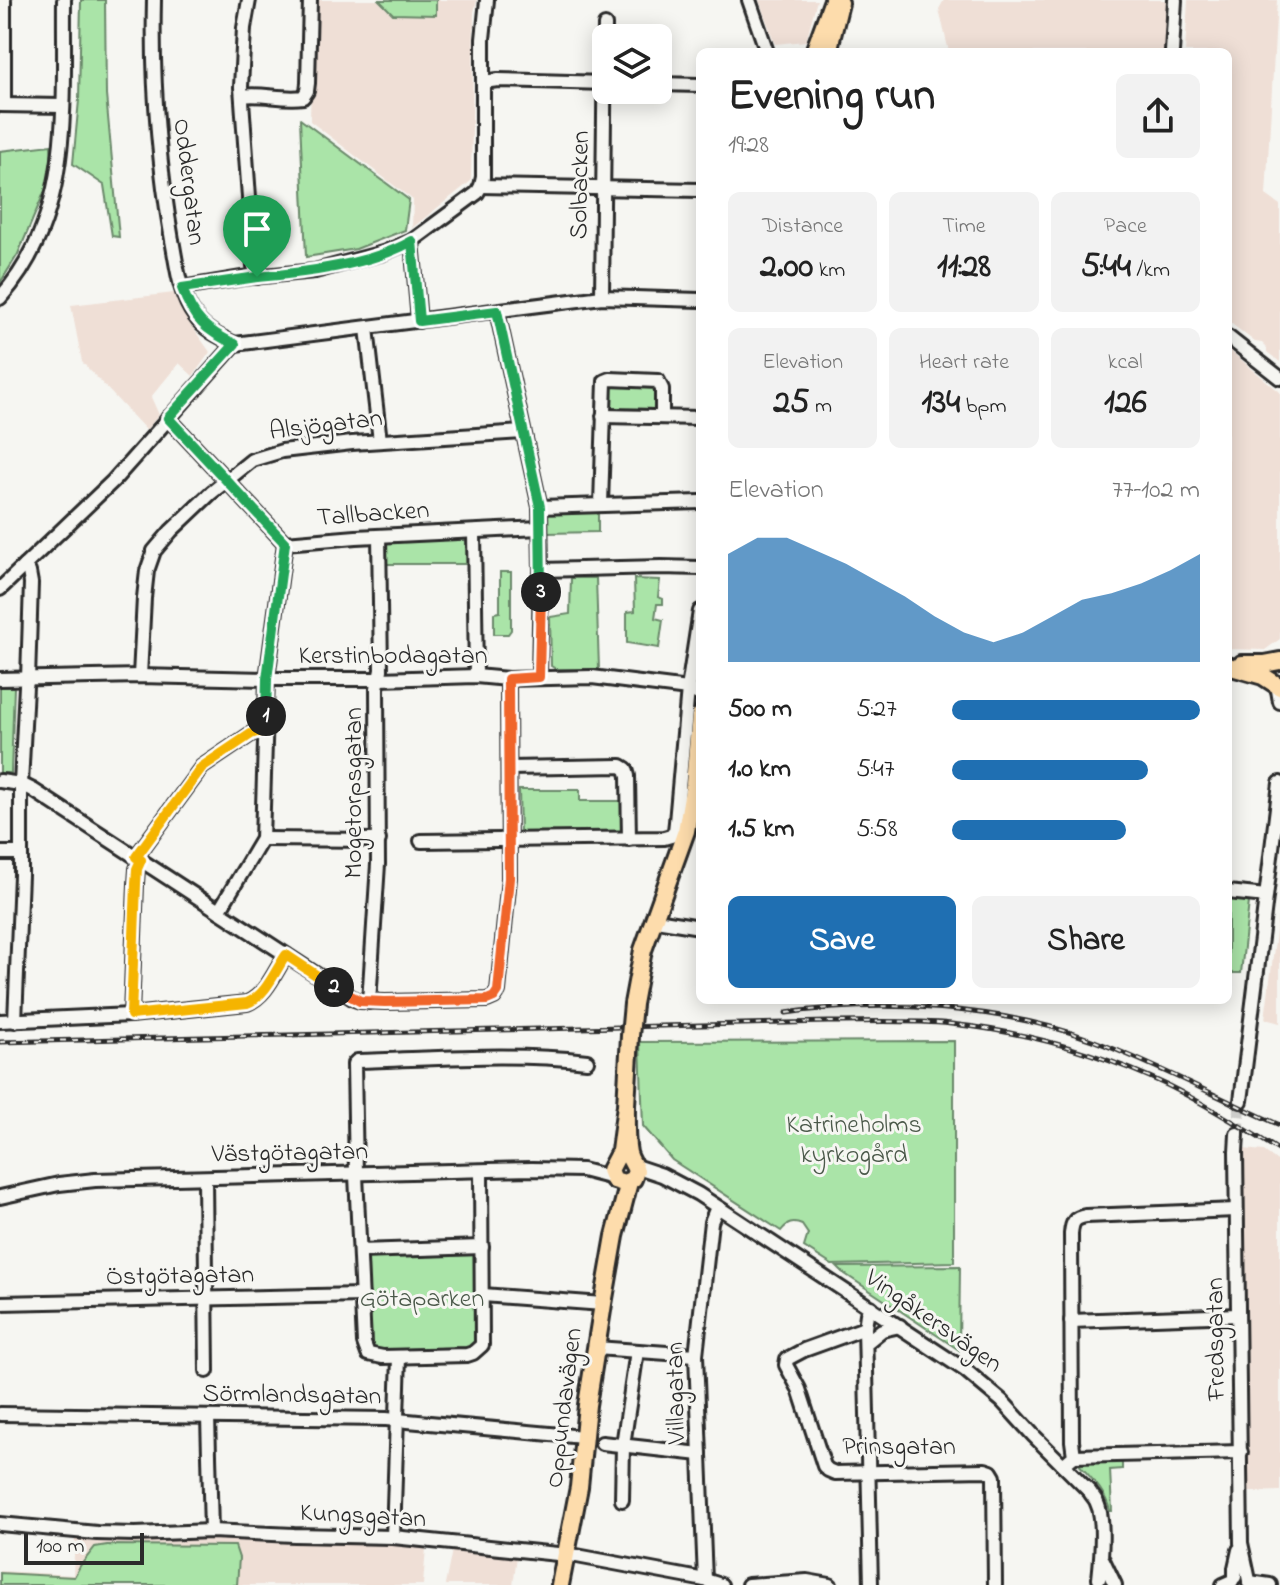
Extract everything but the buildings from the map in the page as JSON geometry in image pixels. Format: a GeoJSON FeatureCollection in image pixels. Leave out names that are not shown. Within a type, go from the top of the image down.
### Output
{"type":"FeatureCollection","features":[{"type":"Feature","properties":{"kind":"main road"},"geometry":{"type":"LineString","coordinates":[[815,48],[833,0]]}},
{"type":"Feature","properties":{"kind":"main road"},"geometry":{"type":"LineString","coordinates":[[829,48],[841,0]]}},
{"type":"Feature","properties":{"kind":"main road"},"geometry":{"type":"LineString","coordinates":[[1232,665],[1280,661]]}},
{"type":"Feature","properties":{"kind":"main road"},"geometry":{"type":"LineString","coordinates":[[1278,685],[1274,672],[1280,661]]}},
{"type":"Feature","properties":{"kind":"main road"},"geometry":{"type":"LineString","coordinates":[[1232,666],[1263,676],[1278,685]]}},
{"type":"Feature","properties":{"kind":"main road"},"geometry":{"type":"LineString","coordinates":[[656,920],[690,816],[696,756]]}},
{"type":"Feature","properties":{"kind":"main road"},"geometry":{"type":"LineString","coordinates":[[623,1171],[630,1036],[643,950],[664,908],[696,819]]}},
{"type":"Feature","properties":{"kind":"main road","name":"Oppundavägen"},"geometry":{"type":"LineString","coordinates":[[560,1585],[579,1487],[583,1437],[623,1171]]}},
{"type":"Feature","properties":{"kind":"street"},"geometry":{"type":"LineString","coordinates":[[4,0],[2,105],[63,106]]}},
{"type":"Feature","properties":{"kind":"street"},"geometry":{"type":"LineString","coordinates":[[0,298],[31,253],[49,207],[60,157],[63,136],[64,0]]}},
{"type":"Feature","properties":{"kind":"street","name":"Oddergatan"},"geometry":{"type":"LineString","coordinates":[[154,0],[154,77],[161,172],[182,288],[195,316],[204,326],[235,344]]}},
{"type":"Feature","properties":{"kind":"street"},"geometry":{"type":"LineString","coordinates":[[249,0],[242,52],[242,96],[257,277]]}},
{"type":"Feature","properties":{"kind":"street"},"geometry":{"type":"LineString","coordinates":[[242,96],[303,97],[307,91],[310,0]]}},
{"type":"Feature","properties":{"kind":"street"},"geometry":{"type":"LineString","coordinates":[[182,288],[335,267],[383,253],[412,241],[477,193],[484,167],[484,26],[487,0]]}},
{"type":"Feature","properties":{"kind":"street"},"geometry":{"type":"LineString","coordinates":[[749,0],[766,48]]}},
{"type":"Feature","properties":{"kind":"street"},"geometry":{"type":"LineString","coordinates":[[1172,48],[1175,0]]}},
{"type":"Feature","properties":{"kind":"street"},"geometry":{"type":"LineString","coordinates":[[483,82],[592,83]]}},
{"type":"Feature","properties":{"kind":"street"},"geometry":{"type":"LineString","coordinates":[[672,84],[696,85]]}},
{"type":"Feature","properties":{"kind":"street","name":"Solbacken"},"geometry":{"type":"LineString","coordinates":[[602,297],[605,104]]}},
{"type":"Feature","properties":{"kind":"street"},"geometry":{"type":"LineString","coordinates":[[481,186],[696,190]]}},
{"type":"Feature","properties":{"kind":"street"},"geometry":{"type":"LineString","coordinates":[[412,241],[419,321]]}},
{"type":"Feature","properties":{"kind":"street"},"geometry":{"type":"LineString","coordinates":[[0,589],[113,481],[235,344],[602,297],[696,300]]}},
{"type":"Feature","properties":{"kind":"street"},"geometry":{"type":"LineString","coordinates":[[497,311],[540,507],[539,677]]}},
{"type":"Feature","properties":{"kind":"street"},"geometry":{"type":"LineString","coordinates":[[367,328],[380,441]]}},
{"type":"Feature","properties":{"kind":"street"},"geometry":{"type":"LineString","coordinates":[[1232,340],[1280,378]]}},
{"type":"Feature","properties":{"kind":"street"},"geometry":{"type":"LineString","coordinates":[[601,504],[605,381],[658,381],[662,389],[662,417]]}},
{"type":"Feature","properties":{"kind":"street"},"geometry":{"type":"LineString","coordinates":[[603,416],[696,418]]}},
{"type":"Feature","properties":{"kind":"street","name":"Tallbacken"},"geometry":{"type":"LineString","coordinates":[[168,418],[285,543],[540,528]]}},
{"type":"Feature","properties":{"kind":"street","name":"Alsjögatan"},"geometry":{"type":"LineString","coordinates":[[140,676],[144,598],[150,561],[161,542],[252,460],[270,453],[297,449],[523,432]]}},
{"type":"Feature","properties":{"kind":"street"},"geometry":{"type":"LineString","coordinates":[[540,507],[696,502]]}},
{"type":"Feature","properties":{"kind":"street"},"geometry":{"type":"LineString","coordinates":[[474,532],[476,676]]}},
{"type":"Feature","properties":{"kind":"street","name":"Mogetorpsgatan"},"geometry":{"type":"LineString","coordinates":[[369,1002],[379,840],[379,536]]}},
{"type":"Feature","properties":{"kind":"street"},"geometry":{"type":"LineString","coordinates":[[219,911],[262,839],[267,679],[285,543]]}},
{"type":"Feature","properties":{"kind":"street"},"geometry":{"type":"LineString","coordinates":[[15,1021],[21,784],[31,583],[24,566]]}},
{"type":"Feature","properties":{"kind":"street"},"geometry":{"type":"LineString","coordinates":[[541,570],[696,568]]}},
{"type":"Feature","properties":{"kind":"street"},"geometry":{"type":"LineString","coordinates":[[421,841],[671,836],[675,831],[696,665]]}},
{"type":"Feature","properties":{"kind":"street","name":"Kerstinbodagatan"},"geometry":{"type":"LineString","coordinates":[[0,679],[140,676],[267,679],[605,677],[694,692]]}},
{"type":"Feature","properties":{"kind":"street"},"geometry":{"type":"LineString","coordinates":[[0,781],[21,784],[63,808],[354,999],[369,1002],[487,1000],[498,991],[509,878],[508,679]]}},
{"type":"Feature","properties":{"kind":"street"},"geometry":{"type":"LineString","coordinates":[[1278,685],[1280,702]]}},
{"type":"Feature","properties":{"kind":"street"},"geometry":{"type":"LineString","coordinates":[[131,1015],[139,858],[202,767],[251,734],[266,732]]}},
{"type":"Feature","properties":{"kind":"street"},"geometry":{"type":"LineString","coordinates":[[509,768],[621,766],[628,776],[629,839]]}},
{"type":"Feature","properties":{"kind":"street"},"geometry":{"type":"LineString","coordinates":[[1241,1101],[1280,783]]}},
{"type":"Feature","properties":{"kind":"street"},"geometry":{"type":"LineString","coordinates":[[262,839],[379,840]]}},
{"type":"Feature","properties":{"kind":"street"},"geometry":{"type":"LineString","coordinates":[[0,853],[21,853]]}},
{"type":"Feature","properties":{"kind":"street"},"geometry":{"type":"LineString","coordinates":[[1232,892],[1266,896]]}},
{"type":"Feature","properties":{"kind":"street"},"geometry":{"type":"LineString","coordinates":[[656,920],[696,926]]}},
{"type":"Feature","properties":{"kind":"street"},"geometry":{"type":"LineString","coordinates":[[0,1021],[131,1015],[247,1003],[261,993],[286,955]]}},
{"type":"Feature","properties":{"kind":"street"},"geometry":{"type":"LineString","coordinates":[[481,1171],[481,1346],[467,1355],[399,1357],[368,1354],[356,1175],[355,1063],[511,1057],[587,1061]]}},
{"type":"Feature","properties":{"kind":"street","name":"Fredsgatan"},"geometry":{"type":"LineString","coordinates":[[1237,1134],[1241,1452],[1241,1543],[1235,1568],[1238,1582]]}},
{"type":"Feature","properties":{"kind":"street","name":"Västgötagatan"},"geometry":{"type":"LineString","coordinates":[[0,1197],[77,1182],[532,1169],[623,1171]]}},
{"type":"Feature","properties":{"kind":"street","name":"Vingåkersvägen"},"geometry":{"type":"LineString","coordinates":[[623,1171],[672,1180],[698,1194],[900,1326],[990,1391],[1090,1492],[1097,1503],[1105,1583]]}},
{"type":"Feature","properties":{"kind":"street"},"geometry":{"type":"LineString","coordinates":[[205,1178],[207,1371]]}},
{"type":"Feature","properties":{"kind":"street","name":"Villagatan"},"geometry":{"type":"LineString","coordinates":[[705,1580],[696,1355],[711,1222],[717,1207]]}},
{"type":"Feature","properties":{"kind":"street"},"geometry":{"type":"LineString","coordinates":[[1074,1456],[1071,1225],[1075,1219],[1086,1216],[1236,1210]]}},
{"type":"Feature","properties":{"kind":"street"},"geometry":{"type":"LineString","coordinates":[[360,1251],[482,1247]]}},
{"type":"Feature","properties":{"kind":"street","name":"Östgötagatan"},"geometry":{"type":"LineString","coordinates":[[0,1303],[362,1295]]}},
{"type":"Feature","properties":{"kind":"street"},"geometry":{"type":"LineString","coordinates":[[483,1295],[603,1304]]}},
{"type":"Feature","properties":{"kind":"street"},"geometry":{"type":"LineString","coordinates":[[871,1307],[865,1328],[871,1585]]}},
{"type":"Feature","properties":{"kind":"street"},"geometry":{"type":"LineString","coordinates":[[1071,1321],[1238,1315]]}},
{"type":"Feature","properties":{"kind":"street"},"geometry":{"type":"LineString","coordinates":[[866,1343],[882,1330],[900,1326]]}},
{"type":"Feature","properties":{"kind":"street","name":"Prinsgatan"},"geometry":{"type":"LineString","coordinates":[[865,1328],[804,1350],[787,1360],[786,1365],[799,1389],[824,1466],[835,1473],[991,1472],[994,1477],[995,1585]]}},
{"type":"Feature","properties":{"kind":"street"},"geometry":{"type":"LineString","coordinates":[[596,1348],[696,1355]]}},
{"type":"Feature","properties":{"kind":"street"},"geometry":{"type":"LineString","coordinates":[[622,1500],[623,1445],[637,1351]]}},
{"type":"Feature","properties":{"kind":"street"},"geometry":{"type":"LineString","coordinates":[[393,1537],[399,1357]]}},
{"type":"Feature","properties":{"kind":"street","name":"Sörmlandsgatan"},"geometry":{"type":"LineString","coordinates":[[0,1414],[386,1419],[583,1437]]}},
{"type":"Feature","properties":{"kind":"street"},"geometry":{"type":"LineString","coordinates":[[208,1417],[211,1531]]}},
{"type":"Feature","properties":{"kind":"street"},"geometry":{"type":"LineString","coordinates":[[602,1443],[700,1454]]}},
{"type":"Feature","properties":{"kind":"street"},"geometry":{"type":"LineString","coordinates":[[1063,1465],[1074,1456],[1241,1452]]}},
{"type":"Feature","properties":{"kind":"street","name":"Kungsgatan"},"geometry":{"type":"LineString","coordinates":[[0,1524],[97,1533],[211,1531],[393,1537],[577,1556],[721,1585]]}},
{"type":"Feature","properties":{"kind":"street"},"geometry":{"type":"LineString","coordinates":[[748,1585],[807,1581],[830,1585]]}},
{"type":"Feature","properties":{"kind":"street"},"geometry":{"type":"LineString","coordinates":[[1238,1582],[1270,1585]]}},
{"type":"Feature","properties":{"kind":"shaded area"},"geometry":{"type":"Polygon","coordinates":[[[313,0],[477,0],[474,12],[471,181],[412,228],[413,200],[310,121],[313,0]]]}},
{"type":"Feature","properties":{"kind":"shaded area"},"geometry":{"type":"Polygon","coordinates":[[[759,0],[817,0],[806,41],[775,44],[759,0]]]}},
{"type":"Feature","properties":{"kind":"shaded area"},"geometry":{"type":"Polygon","coordinates":[[[944,0],[1166,0],[1165,48],[948,48],[939,9],[944,0]]]}},
{"type":"Feature","properties":{"kind":"shaded area"},"geometry":{"type":"Polygon","coordinates":[[[1188,0],[1277,0],[1266,195],[1280,205],[1280,362],[1267,352],[1262,343],[1255,342],[1232,324],[1232,48],[1185,48],[1188,0]]]}},
{"type":"Feature","properties":{"kind":"shaded area"},"geometry":{"type":"Polygon","coordinates":[[[174,293],[188,321],[210,352],[193,376],[179,363],[151,397],[159,415],[146,430],[82,362],[71,305],[174,293]]]}},
{"type":"Feature","properties":{"kind":"shaded area"},"geometry":{"type":"Polygon","coordinates":[[[1232,352],[1280,392],[1280,639],[1265,650],[1232,649],[1232,352]]]}},
{"type":"Feature","properties":{"kind":"shaded area"},"geometry":{"type":"Polygon","coordinates":[[[1280,901],[1280,1023],[1265,1019],[1280,901]]]}},
{"type":"Feature","properties":{"kind":"shaded area"},"geometry":{"type":"Polygon","coordinates":[[[1243,1149],[1264,1151],[1280,1163],[1280,1491],[1249,1492],[1243,1149]]]}},
{"type":"Feature","properties":{"kind":"shaded area"},"geometry":{"type":"Polygon","coordinates":[[[75,1535],[385,1544],[426,1548],[423,1585],[0,1585],[0,1571],[73,1575],[75,1535]]]}},
{"type":"Feature","properties":{"kind":"shaded area"},"geometry":{"type":"Polygon","coordinates":[[[452,1550],[517,1556],[513,1585],[445,1585],[452,1550]]]}},
{"type":"Feature","properties":{"kind":"green space"},"geometry":{"type":"Polygon","coordinates":[[[81,0],[105,0],[106,95],[119,237],[112,236],[104,185],[73,164],[79,100],[81,0]]]}},
{"type":"Feature","properties":{"kind":"green space"},"geometry":{"type":"Polygon","coordinates":[[[379,0],[436,0],[436,15],[393,14],[379,0]]]}},
{"type":"Feature","properties":{"kind":"green space"},"geometry":{"type":"Polygon","coordinates":[[[300,119],[409,200],[405,230],[356,249],[306,257],[300,119]]]}},
{"type":"Feature","properties":{"kind":"green space"},"geometry":{"type":"Polygon","coordinates":[[[51,145],[52,174],[18,254],[0,283],[0,151],[51,145]]]}},
{"type":"Feature","properties":{"kind":"green space"},"geometry":{"type":"Polygon","coordinates":[[[609,381],[660,383],[659,409],[608,408],[609,381]]]}},
{"type":"Feature","properties":{"kind":"green space"},"geometry":{"type":"Polygon","coordinates":[[[547,507],[598,507],[598,532],[547,533],[547,507]]]}},
{"type":"Feature","properties":{"kind":"green space"},"geometry":{"type":"Polygon","coordinates":[[[466,535],[470,538],[470,564],[386,564],[386,542],[389,538],[466,535]]]}},
{"type":"Feature","properties":{"kind":"green space"},"geometry":{"type":"Polygon","coordinates":[[[500,572],[511,572],[511,630],[508,634],[494,634],[494,613],[500,612],[500,572]]]}},
{"type":"Feature","properties":{"kind":"green space"},"geometry":{"type":"Polygon","coordinates":[[[571,578],[596,578],[599,669],[556,669],[551,666],[550,617],[570,614],[571,578]]]}},
{"type":"Feature","properties":{"kind":"green space"},"geometry":{"type":"Polygon","coordinates":[[[634,579],[660,580],[658,597],[663,599],[663,604],[657,604],[655,618],[663,620],[659,648],[627,643],[627,612],[635,611],[634,579]]]}},
{"type":"Feature","properties":{"kind":"green space"},"geometry":{"type":"Polygon","coordinates":[[[0,687],[14,687],[11,773],[0,773],[0,687]]]}},
{"type":"Feature","properties":{"kind":"green space"},"geometry":{"type":"Polygon","coordinates":[[[519,790],[580,790],[580,801],[622,801],[622,833],[520,834],[519,790]]]}},
{"type":"Feature","properties":{"kind":"green space"},"geometry":{"type":"Polygon","coordinates":[[[1232,899],[1249,902],[1241,973],[1232,973],[1232,899]]]}},
{"type":"Feature","properties":{"kind":"green space","name":"Katrineholms kyrkogård"},"geometry":{"type":"Polygon","coordinates":[[[954,1041],[954,1262],[832,1265],[804,1247],[808,1234],[802,1225],[790,1224],[781,1231],[672,1160],[643,1126],[640,1042],[954,1041]]]}},
{"type":"Feature","properties":{"kind":"green space","name":"Götaparken"},"geometry":{"type":"Polygon","coordinates":[[[480,1250],[479,1340],[471,1347],[376,1350],[369,1343],[365,1259],[369,1253],[480,1250]]]}},
{"type":"Feature","properties":{"kind":"green space"},"geometry":{"type":"Polygon","coordinates":[[[960,1266],[959,1350],[837,1267],[960,1266]]]}},
{"type":"Feature","properties":{"kind":"green space"},"geometry":{"type":"Polygon","coordinates":[[[1122,1460],[1122,1469],[1110,1470],[1110,1511],[1101,1490],[1076,1461],[1122,1460]]]}},
{"type":"Feature","properties":{"kind":"green space"},"geometry":{"type":"Polygon","coordinates":[[[235,1546],[239,1558],[237,1585],[0,1585],[0,1573],[74,1577],[95,1547],[235,1546]]]}},
{"type":"Feature","properties":{"kind":"tunnel"},"geometry":{"type":"LineString","coordinates":[[1237,1134],[1241,1101]]}},
{"type":"Feature","properties":{"kind":"railway"},"geometry":{"type":"LineString","coordinates":[[786,1013],[901,1006],[1019,1019],[1092,1040],[1280,1125]]}},
{"type":"Feature","properties":{"kind":"railway"},"geometry":{"type":"LineString","coordinates":[[0,1042],[828,1022],[951,1024],[1035,1038],[1143,1074],[1183,1093],[1280,1151]]}},
{"type":"Feature","properties":{"kind":"route"},"geometry":{"type":"LineString","coordinates":[[412,241],[419,321],[497,311],[540,507],[541,570],[539,677],[508,679],[509,878],[498,991],[487,1000],[360,1001],[286,955],[255,1000],[131,1015],[136,884],[141,860],[136,857],[202,767],[251,734],[266,732],[267,679],[285,543],[168,418],[235,344],[204,326],[195,316],[182,288],[257,277],[335,267],[412,241]]}}]}
